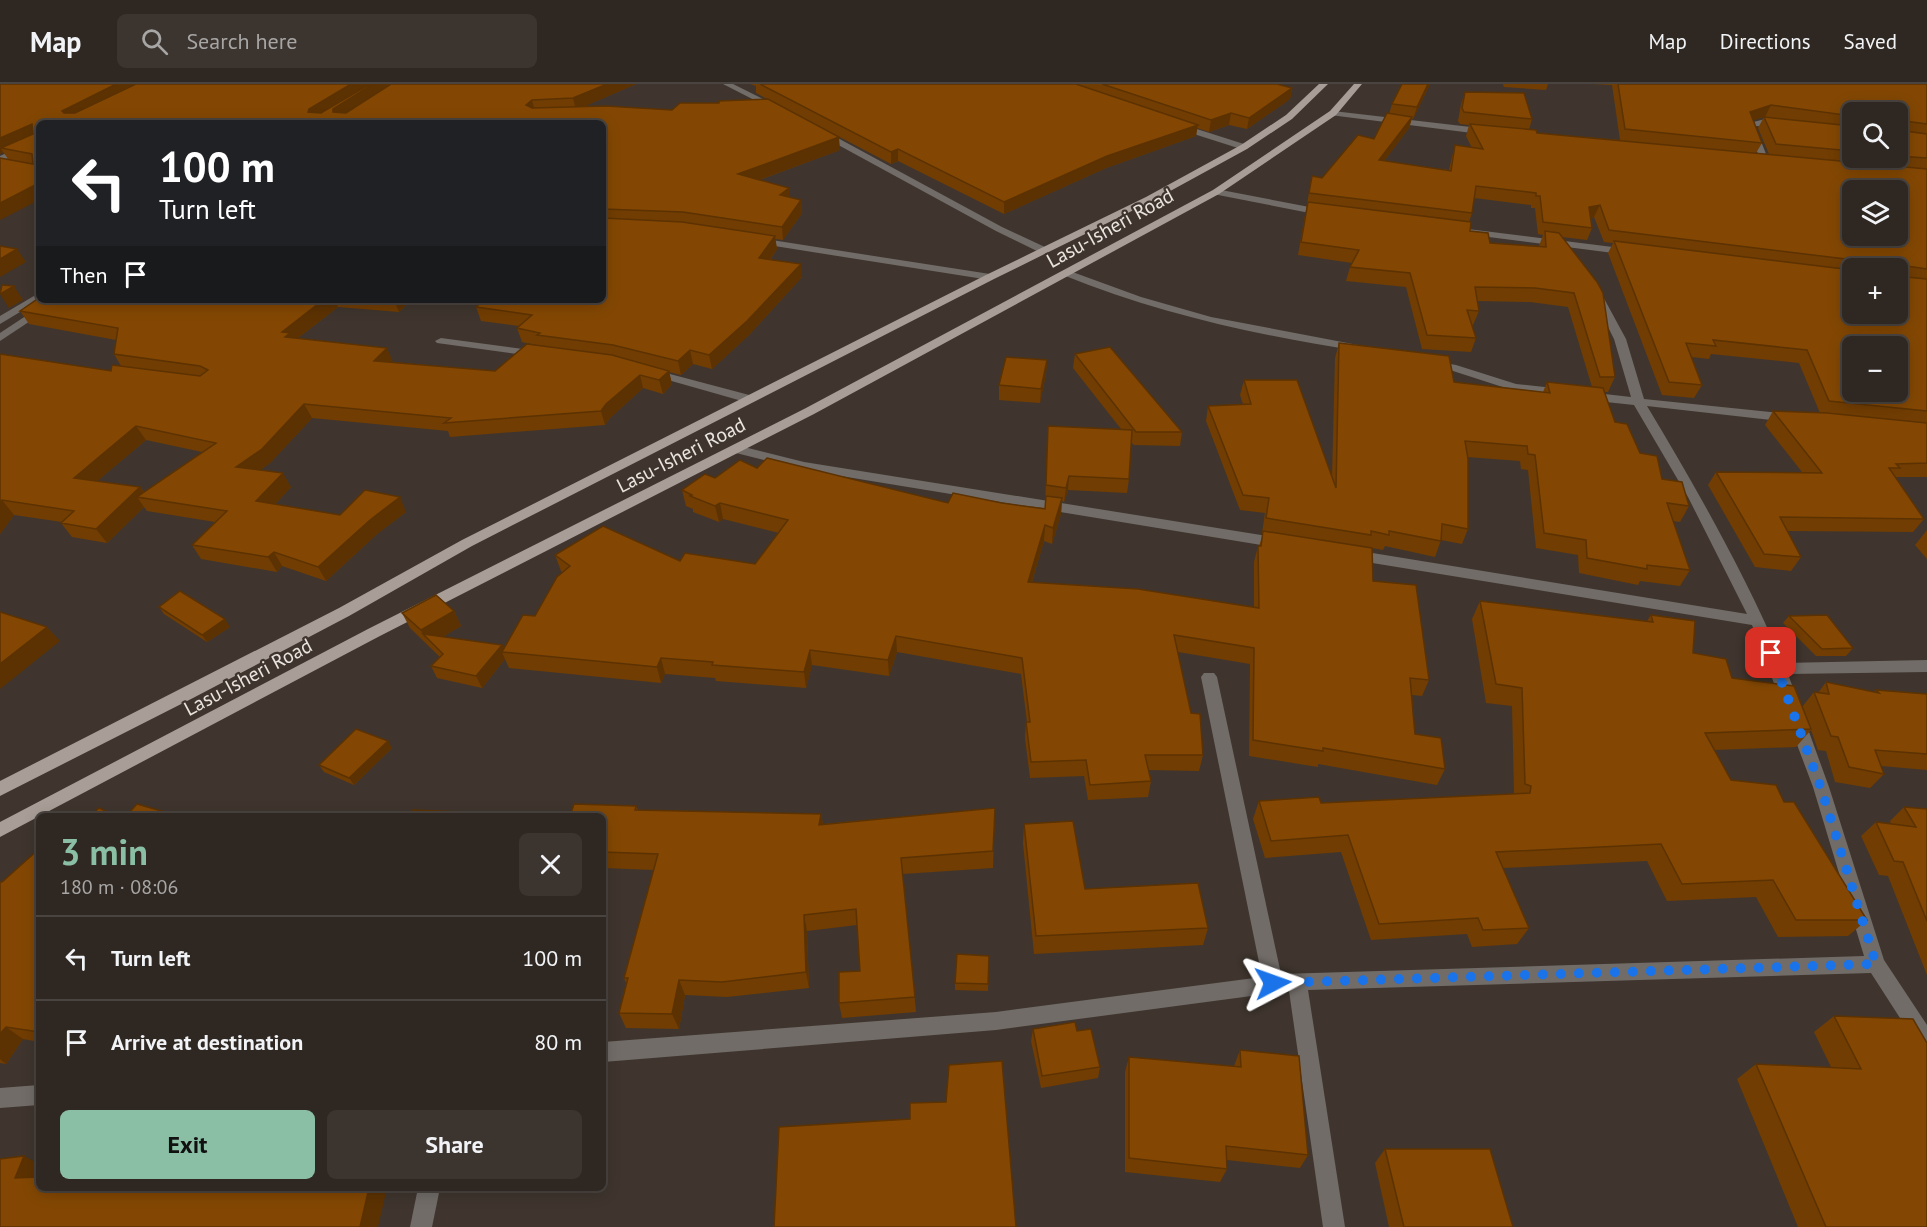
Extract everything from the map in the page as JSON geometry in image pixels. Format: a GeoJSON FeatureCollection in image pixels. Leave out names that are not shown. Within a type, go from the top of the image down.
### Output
{"type":"FeatureCollection","features":[{"type":"Feature","properties":{"kind":"main road","name":"Lasu-Isheri Road"},"geometry":{"type":"LineString","coordinates":[[0,789],[344,612],[467,543],[1043,250],[1149,199],[1244,147],[1289,117],[1324,84]]}},
{"type":"Feature","properties":{"kind":"main road","name":"Lasu-Isheri Road"},"geometry":{"type":"LineString","coordinates":[[0,830],[363,639],[736,449],[1216,192],[1333,113],[1358,84]]}},
{"type":"Feature","properties":{"kind":"street"},"geometry":{"type":"LineString","coordinates":[[727,84],[784,112]]}},
{"type":"Feature","properties":{"kind":"street"},"geometry":{"type":"LineString","coordinates":[[750,107],[774,106]]}},
{"type":"Feature","properties":{"kind":"street"},"geometry":{"type":"LineString","coordinates":[[1333,113],[1500,133]]}},
{"type":"Feature","properties":{"kind":"street"},"geometry":{"type":"LineString","coordinates":[[1165,121],[1244,147]]}},
{"type":"Feature","properties":{"kind":"street"},"geometry":{"type":"LineString","coordinates":[[1764,159],[1750,124],[1765,122],[1786,125]]}},
{"type":"Feature","properties":{"kind":"street"},"geometry":{"type":"LineString","coordinates":[[815,129],[999,229],[1043,250]]}},
{"type":"Feature","properties":{"kind":"street"},"geometry":{"type":"LineString","coordinates":[[0,159],[36,142]]}},
{"type":"Feature","properties":{"kind":"street"},"geometry":{"type":"LineString","coordinates":[[1752,158],[1776,160]]}},
{"type":"Feature","properties":{"kind":"street"},"geometry":{"type":"LineString","coordinates":[[1216,192],[1340,215]]}},
{"type":"Feature","properties":{"kind":"street"},"geometry":{"type":"LineString","coordinates":[[1453,230],[1641,253]]}},
{"type":"Feature","properties":{"kind":"street"},"geometry":{"type":"LineString","coordinates":[[742,239],[990,277]]}},
{"type":"Feature","properties":{"kind":"street"},"geometry":{"type":"LineString","coordinates":[[1559,243],[1572,261]]}},
{"type":"Feature","properties":{"kind":"street"},"geometry":{"type":"LineString","coordinates":[[1067,273],[1114,294],[1264,332],[1368,350]]}},
{"type":"Feature","properties":{"kind":"street"},"geometry":{"type":"LineString","coordinates":[[1585,278],[1598,295],[1620,339],[1639,403],[1695,497],[1758,621],[1821,788],[1876,964],[1927,1042]]}},
{"type":"Feature","properties":{"kind":"street"},"geometry":{"type":"LineString","coordinates":[[0,321],[36,298]]}},
{"type":"Feature","properties":{"kind":"street"},"geometry":{"type":"LineString","coordinates":[[0,338],[52,303]]}},
{"type":"Feature","properties":{"kind":"street"},"geometry":{"type":"LineString","coordinates":[[441,342],[555,356]]}},
{"type":"Feature","properties":{"kind":"street"},"geometry":{"type":"LineString","coordinates":[[1418,361],[1452,367],[1515,387],[1639,403],[1800,419]]}},
{"type":"Feature","properties":{"kind":"street"},"geometry":{"type":"LineString","coordinates":[[641,369],[749,399]]}},
{"type":"Feature","properties":{"kind":"street"},"geometry":{"type":"LineString","coordinates":[[736,449],[804,466],[1299,546]]}},
{"type":"Feature","properties":{"kind":"street"},"geometry":{"type":"LineString","coordinates":[[1346,554],[1758,621]]}},
{"type":"Feature","properties":{"kind":"street"},"geometry":{"type":"LineString","coordinates":[[1778,669],[1927,666]]}},
{"type":"Feature","properties":{"kind":"street"},"geometry":{"type":"LineString","coordinates":[[1209,677],[1273,983]]}},
{"type":"Feature","properties":{"kind":"street"},"geometry":{"type":"LineString","coordinates":[[606,1052],[996,1021],[1297,981],[1876,964]]}},
{"type":"Feature","properties":{"kind":"street"},"geometry":{"type":"LineString","coordinates":[[1297,981],[1334,1227]]}},
{"type":"Feature","properties":{"kind":"street"},"geometry":{"type":"LineString","coordinates":[[0,1098],[36,1095]]}},
{"type":"Feature","properties":{"kind":"street"},"geometry":{"type":"LineString","coordinates":[[421,1227],[428,1191]]}},
{"type":"Feature","properties":{"kind":"building"},"geometry":{"type":"Polygon","coordinates":[[[0,84],[116,84],[62,111],[75,113],[136,84],[351,84],[309,109],[308,112],[321,113],[373,84],[333,109],[333,112],[346,113],[391,84],[607,84],[573,98],[532,100],[526,105],[532,108],[606,106],[672,110],[680,103],[768,99],[839,137],[738,174],[789,188],[780,195],[801,200],[782,227],[683,212],[606,209],[606,120],[36,120],[36,185],[0,203],[0,158],[33,164],[32,154],[1,148],[33,134],[32,124],[0,138],[0,84]]]}},
{"type":"Feature","properties":{"kind":"building"},"geometry":{"type":"Polygon","coordinates":[[[760,84],[1076,84],[1198,125],[1107,156],[1004,202],[898,149],[891,152],[760,84]]]}},
{"type":"Feature","properties":{"kind":"building"},"geometry":{"type":"Polygon","coordinates":[[[1102,84],[1277,84],[1292,88],[1249,118],[1231,113],[1211,120],[1102,84]]]}},
{"type":"Feature","properties":{"kind":"building"},"geometry":{"type":"Polygon","coordinates":[[[1402,84],[1428,84],[1417,107],[1392,104],[1402,84]]]}},
{"type":"Feature","properties":{"kind":"building"},"geometry":{"type":"Polygon","coordinates":[[[1618,84],[1927,84],[1927,124],[1908,121],[1908,102],[1842,102],[1842,115],[1771,105],[1750,112],[1762,143],[1625,129],[1618,84]]]}},
{"type":"Feature","properties":{"kind":"building"},"geometry":{"type":"Polygon","coordinates":[[[1465,92],[1524,93],[1532,119],[1464,112],[1462,108],[1465,92]]]}},
{"type":"Feature","properties":{"kind":"building"},"geometry":{"type":"Polygon","coordinates":[[[1387,113],[1412,117],[1379,160],[1451,171],[1455,145],[1483,149],[1470,124],[1536,130],[1537,133],[1842,161],[1842,168],[1927,169],[1927,269],[1908,266],[1908,258],[1842,259],[1609,230],[1600,205],[1589,207],[1592,228],[1543,222],[1540,196],[1536,196],[1536,193],[1476,186],[1472,213],[1309,193],[1312,176],[1322,178],[1358,135],[1374,139],[1387,113]]]}},
{"type":"Feature","properties":{"kind":"building"},"geometry":{"type":"Polygon","coordinates":[[[1764,117],[1842,125],[1842,150],[1776,144],[1764,117]]]}},
{"type":"Feature","properties":{"kind":"building"},"geometry":{"type":"Polygon","coordinates":[[[1908,131],[1927,134],[1927,158],[1908,157],[1908,131]]]}},
{"type":"Feature","properties":{"kind":"building"},"geometry":{"type":"Polygon","coordinates":[[[1308,202],[1471,222],[1470,231],[1488,233],[1490,243],[1546,247],[1545,231],[1559,233],[1603,293],[1615,377],[1600,377],[1574,293],[1535,288],[1475,287],[1479,311],[1467,310],[1476,338],[1427,335],[1410,273],[1350,267],[1359,250],[1301,242],[1308,202]]]}},
{"type":"Feature","properties":{"kind":"building"},"geometry":{"type":"Polygon","coordinates":[[[606,218],[682,222],[775,236],[759,258],[801,264],[747,321],[709,355],[690,350],[678,361],[613,345],[537,335],[540,333],[517,328],[532,315],[476,307],[481,303],[606,303],[606,218]]]}},
{"type":"Feature","properties":{"kind":"building"},"geometry":{"type":"Polygon","coordinates":[[[1614,241],[1842,269],[1842,324],[1908,324],[1908,277],[1927,279],[1927,411],[1829,401],[1807,350],[1713,340],[1716,346],[1686,343],[1702,385],[1669,382],[1614,241]]]}},
{"type":"Feature","properties":{"kind":"building"},"geometry":{"type":"Polygon","coordinates":[[[0,246],[17,249],[0,259],[0,246]]]}},
{"type":"Feature","properties":{"kind":"building"},"geometry":{"type":"Polygon","coordinates":[[[2,285],[14,286],[0,294],[2,285]]]}},
{"type":"Feature","properties":{"kind":"building"},"geometry":{"type":"Polygon","coordinates":[[[36,300],[36,303],[319,303],[282,332],[290,333],[285,337],[387,348],[374,361],[495,371],[527,344],[612,355],[669,371],[659,380],[640,375],[601,411],[444,423],[451,418],[304,404],[262,449],[236,467],[283,473],[256,501],[340,515],[365,490],[400,497],[370,520],[318,567],[274,552],[268,557],[192,545],[227,511],[137,497],[216,443],[136,426],[74,478],[140,487],[96,529],[61,523],[74,511],[2,500],[0,503],[0,354],[111,371],[112,365],[200,376],[208,370],[200,366],[114,354],[118,328],[20,311],[36,300]]]}},
{"type":"Feature","properties":{"kind":"building"},"geometry":{"type":"Polygon","coordinates":[[[1339,343],[1449,356],[1454,382],[1550,393],[1547,382],[1603,388],[1615,422],[1627,424],[1640,453],[1657,456],[1662,479],[1682,482],[1689,506],[1667,503],[1690,570],[1647,565],[1647,569],[1587,558],[1586,540],[1544,533],[1535,455],[1528,454],[1527,446],[1465,441],[1468,459],[1468,529],[1442,524],[1441,541],[1389,531],[1389,535],[1371,531],[1371,535],[1266,518],[1269,498],[1243,495],[1208,406],[1251,404],[1244,380],[1297,380],[1336,488],[1339,343]]]}},
{"type":"Feature","properties":{"kind":"building"},"geometry":{"type":"Polygon","coordinates":[[[1110,347],[1182,432],[1136,432],[1075,354],[1110,347]]]}},
{"type":"Feature","properties":{"kind":"building"},"geometry":{"type":"Polygon","coordinates":[[[1006,357],[1047,360],[1041,389],[999,385],[1006,357]]]}},
{"type":"Feature","properties":{"kind":"building"},"geometry":{"type":"Polygon","coordinates":[[[1773,411],[1827,413],[1927,423],[1927,463],[1896,464],[1900,468],[1889,468],[1924,519],[1780,517],[1801,557],[1764,554],[1716,472],[1822,473],[1773,411]]]}},
{"type":"Feature","properties":{"kind":"building"},"geometry":{"type":"Polygon","coordinates":[[[1048,426],[1132,430],[1129,479],[1069,476],[1066,488],[1046,485],[1048,426]]]}},
{"type":"Feature","properties":{"kind":"building"},"geometry":{"type":"Polygon","coordinates":[[[767,458],[948,503],[953,493],[1045,509],[1046,496],[1062,498],[1053,528],[1045,525],[1028,582],[1138,589],[1259,608],[1258,546],[1261,546],[1263,531],[1372,548],[1373,581],[1416,585],[1429,680],[1410,678],[1415,734],[1441,738],[1445,769],[1323,748],[1323,751],[1253,740],[1254,648],[1174,635],[1191,713],[1200,714],[1203,755],[1145,755],[1151,781],[1090,785],[1086,760],[1031,762],[1026,722],[1030,722],[1022,658],[896,636],[888,660],[810,650],[804,672],[712,665],[713,662],[661,658],[657,667],[502,652],[523,615],[535,616],[557,577],[570,566],[555,555],[603,526],[680,561],[685,553],[755,564],[788,520],[720,503],[715,506],[690,496],[692,495],[682,490],[705,474],[715,478],[740,460],[757,468],[767,458]]]}},
{"type":"Feature","properties":{"kind":"building"},"geometry":{"type":"Polygon","coordinates":[[[180,591],[225,619],[202,635],[159,607],[180,591]]]}},
{"type":"Feature","properties":{"kind":"building"},"geometry":{"type":"Polygon","coordinates":[[[436,595],[454,611],[421,630],[402,613],[436,595]]]}},
{"type":"Feature","properties":{"kind":"building"},"geometry":{"type":"Polygon","coordinates":[[[1480,601],[1653,622],[1651,615],[1695,621],[1693,653],[1726,659],[1732,678],[1794,686],[1811,729],[1705,733],[1731,780],[1776,785],[1784,802],[1794,802],[1867,920],[1796,920],[1773,880],[1682,884],[1661,844],[1496,852],[1529,928],[1483,930],[1478,918],[1379,924],[1348,835],[1271,841],[1259,801],[1319,797],[1321,803],[1530,793],[1531,786],[1525,784],[1522,688],[1496,684],[1480,601]]]}},
{"type":"Feature","properties":{"kind":"building"},"geometry":{"type":"Polygon","coordinates":[[[0,612],[47,627],[0,664],[0,612]]]}},
{"type":"Feature","properties":{"kind":"building"},"geometry":{"type":"Polygon","coordinates":[[[1827,615],[1853,648],[1822,649],[1789,616],[1827,615]]]}},
{"type":"Feature","properties":{"kind":"building"},"geometry":{"type":"Polygon","coordinates":[[[423,634],[502,645],[476,676],[431,666],[443,654],[423,634]]]}},
{"type":"Feature","properties":{"kind":"building"},"geometry":{"type":"Polygon","coordinates":[[[1826,682],[1879,693],[1876,690],[1927,694],[1927,754],[1875,750],[1884,774],[1849,767],[1838,737],[1831,736],[1814,692],[1829,694],[1826,682]]]}},
{"type":"Feature","properties":{"kind":"building"},"geometry":{"type":"Polygon","coordinates":[[[356,729],[388,741],[349,778],[319,765],[356,729]]]}},
{"type":"Feature","properties":{"kind":"building"},"geometry":{"type":"Polygon","coordinates":[[[137,804],[168,813],[129,813],[137,804]]]}},
{"type":"Feature","properties":{"kind":"building"},"geometry":{"type":"Polygon","coordinates":[[[574,804],[636,806],[635,810],[821,814],[819,825],[995,808],[993,851],[901,858],[915,997],[839,1003],[839,972],[860,971],[856,909],[804,915],[806,972],[722,982],[679,980],[672,1014],[619,1013],[628,978],[624,978],[658,854],[606,852],[606,813],[571,813],[574,804]]]}},
{"type":"Feature","properties":{"kind":"building"},"geometry":{"type":"Polygon","coordinates":[[[1904,807],[1927,809],[1927,921],[1903,862],[1894,861],[1876,822],[1916,827],[1904,807]]]}},
{"type":"Feature","properties":{"kind":"building"},"geometry":{"type":"Polygon","coordinates":[[[99,808],[110,813],[93,813],[99,808]]]}},
{"type":"Feature","properties":{"kind":"building"},"geometry":{"type":"Polygon","coordinates":[[[412,810],[461,812],[460,813],[410,813],[412,810]]]}},
{"type":"Feature","properties":{"kind":"building"},"geometry":{"type":"Polygon","coordinates":[[[1073,821],[1085,889],[1198,883],[1208,928],[1036,936],[1024,824],[1073,821]]]}},
{"type":"Feature","properties":{"kind":"building"},"geometry":{"type":"Polygon","coordinates":[[[36,852],[36,1032],[6,1027],[0,1034],[0,882],[36,852]]]}},
{"type":"Feature","properties":{"kind":"building"},"geometry":{"type":"Polygon","coordinates":[[[957,954],[989,956],[988,984],[955,983],[957,954]]]}},
{"type":"Feature","properties":{"kind":"building"},"geometry":{"type":"Polygon","coordinates":[[[1834,1016],[1913,1019],[1927,1043],[1927,1227],[1826,1227],[1756,1064],[1861,1069],[1834,1016]]]}},
{"type":"Feature","properties":{"kind":"building"},"geometry":{"type":"Polygon","coordinates":[[[1075,1022],[1077,1031],[1091,1029],[1100,1067],[1042,1076],[1033,1029],[1075,1022]]]}},
{"type":"Feature","properties":{"kind":"building"},"geometry":{"type":"Polygon","coordinates":[[[1240,1050],[1299,1056],[1308,1155],[1226,1146],[1227,1169],[1129,1158],[1129,1057],[1241,1067],[1240,1050]]]}},
{"type":"Feature","properties":{"kind":"building"},"geometry":{"type":"Polygon","coordinates":[[[1002,1061],[1016,1227],[774,1227],[779,1127],[910,1119],[910,1103],[946,1102],[949,1065],[1002,1061]]]}},
{"type":"Feature","properties":{"kind":"building"},"geometry":{"type":"Polygon","coordinates":[[[1385,1149],[1490,1149],[1513,1227],[1404,1227],[1385,1149]]]}},
{"type":"Feature","properties":{"kind":"building"},"geometry":{"type":"Polygon","coordinates":[[[24,1156],[15,1178],[36,1177],[36,1191],[368,1191],[360,1227],[0,1227],[0,1159],[24,1156]]]}},
{"type":"Feature","properties":{"kind":"route"},"geometry":{"type":"LineString","coordinates":[[1273,983],[1876,964],[1821,788],[1771,653]]}}]}
